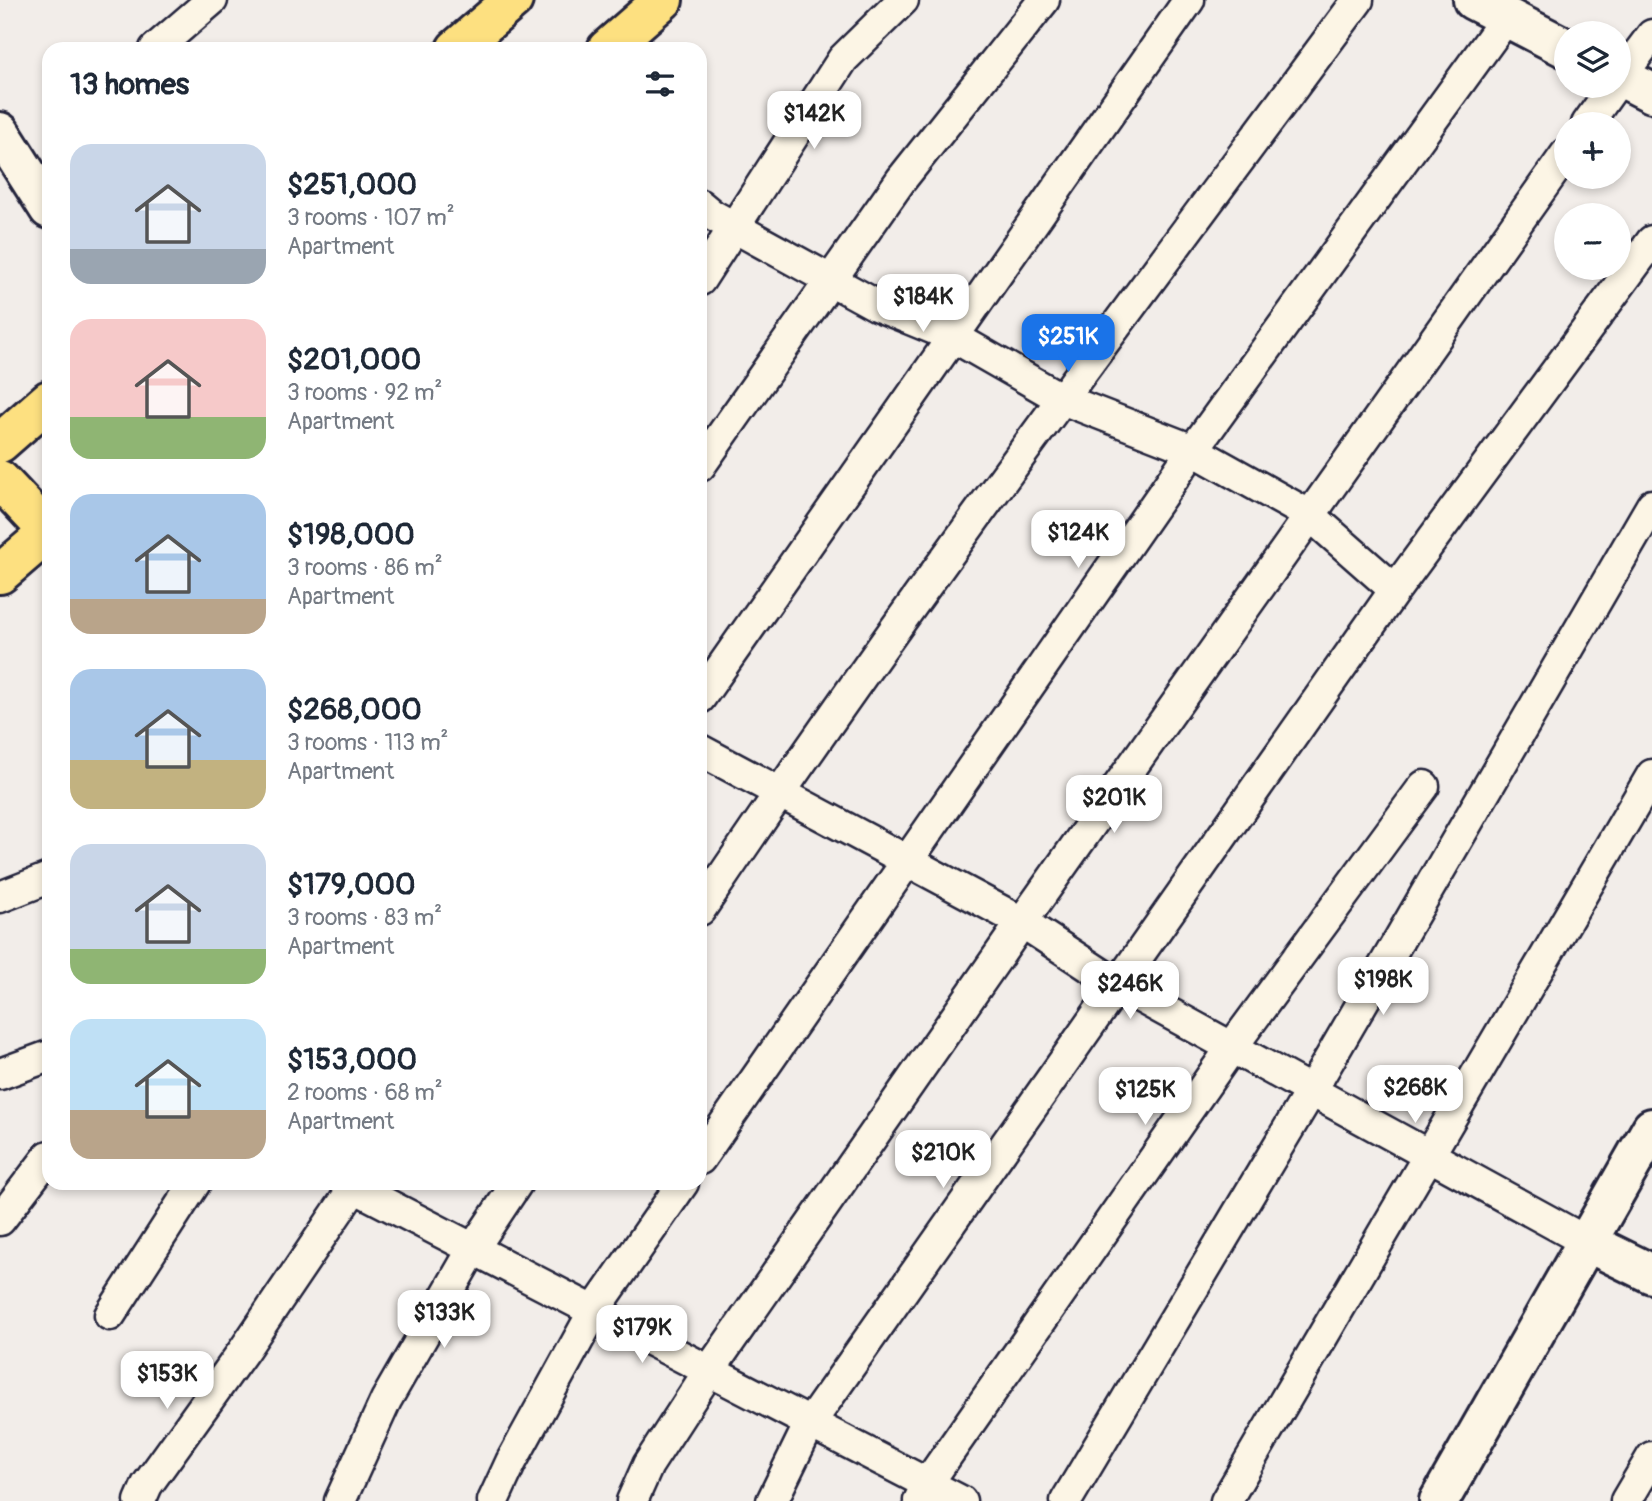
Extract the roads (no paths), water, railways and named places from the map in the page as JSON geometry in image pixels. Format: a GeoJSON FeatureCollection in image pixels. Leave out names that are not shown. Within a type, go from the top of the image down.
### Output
{"type":"FeatureCollection","features":[{"type":"Feature","properties":{"kind":"main road"},"geometry":{"type":"LineString","coordinates":[[464,42],[513,0]]}},
{"type":"Feature","properties":{"kind":"main road"},"geometry":{"type":"LineString","coordinates":[[615,42],[663,0]]}},
{"type":"Feature","properties":{"kind":"main road"},"geometry":{"type":"LineString","coordinates":[[0,443],[42,407]]}},
{"type":"Feature","properties":{"kind":"main road"},"geometry":{"type":"LineString","coordinates":[[0,480],[42,525]]}},
{"type":"Feature","properties":{"kind":"main road"},"geometry":{"type":"LineString","coordinates":[[0,574],[42,538]]}},
{"type":"Feature","properties":{"kind":"street"},"geometry":{"type":"LineString","coordinates":[[163,42],[212,0]]}},
{"type":"Feature","properties":{"kind":"street"},"geometry":{"type":"LineString","coordinates":[[707,270],[843,59],[903,0]]}},
{"type":"Feature","properties":{"kind":"street"},"geometry":{"type":"LineString","coordinates":[[707,456],[901,180],[1044,0]]}},
{"type":"Feature","properties":{"kind":"street"},"geometry":{"type":"LineString","coordinates":[[707,688],[1189,0]]}},
{"type":"Feature","properties":{"kind":"street"},"geometry":{"type":"LineString","coordinates":[[707,900],[778,794],[1062,399],[1358,0]]}},
{"type":"Feature","properties":{"kind":"street"},"geometry":{"type":"LineString","coordinates":[[1474,0],[1554,42]]}},
{"type":"Feature","properties":{"kind":"street"},"geometry":{"type":"LineString","coordinates":[[707,1149],[1193,450],[1507,17]]}},
{"type":"Feature","properties":{"kind":"street"},"geometry":{"type":"LineString","coordinates":[[1631,72],[1652,35]]}},
{"type":"Feature","properties":{"kind":"street"},"geometry":{"type":"LineString","coordinates":[[1598,112],[1611,98]]}},
{"type":"Feature","properties":{"kind":"street"},"geometry":{"type":"LineString","coordinates":[[0,132],[42,198]]}},
{"type":"Feature","properties":{"kind":"street"},"geometry":{"type":"LineString","coordinates":[[632,1501],[648,1465],[709,1371],[1021,922],[1554,170]]}},
{"type":"Feature","properties":{"kind":"street"},"geometry":{"type":"LineString","coordinates":[[707,211],[876,305],[952,336],[1062,399],[1193,450],[1311,516],[1395,590]]}},
{"type":"Feature","properties":{"kind":"street"},"geometry":{"type":"LineString","coordinates":[[772,1501],[810,1423],[1395,590],[1652,240]]}},
{"type":"Feature","properties":{"kind":"street"},"geometry":{"type":"LineString","coordinates":[[1066,1501],[1311,1091],[1652,505]]}},
{"type":"Feature","properties":{"kind":"street"},"geometry":{"type":"LineString","coordinates":[[707,754],[1021,922],[1118,985],[1587,1242],[1652,1274]]}},
{"type":"Feature","properties":{"kind":"street"},"geometry":{"type":"LineString","coordinates":[[1226,1501],[1427,1154],[1652,775]]}},
{"type":"Feature","properties":{"kind":"street"},"geometry":{"type":"LineString","coordinates":[[923,1492],[1232,1047],[1424,786]]}},
{"type":"Feature","properties":{"kind":"street"},"geometry":{"type":"LineString","coordinates":[[0,897],[42,881]]}},
{"type":"Feature","properties":{"kind":"street"},"geometry":{"type":"LineString","coordinates":[[0,1074],[42,1059]]}},
{"type":"Feature","properties":{"kind":"street"},"geometry":{"type":"LineString","coordinates":[[1439,1501],[1652,1128]]}},
{"type":"Feature","properties":{"kind":"street"},"geometry":{"type":"LineString","coordinates":[[0,1220],[42,1165]]}},
{"type":"Feature","properties":{"kind":"street"},"geometry":{"type":"LineString","coordinates":[[110,1315],[190,1190]]}},
{"type":"Feature","properties":{"kind":"street"},"geometry":{"type":"LineString","coordinates":[[140,1501],[147,1485],[244,1350],[348,1190]]}},
{"type":"Feature","properties":{"kind":"street"},"geometry":{"type":"LineString","coordinates":[[363,1190],[810,1423],[923,1492],[961,1501]]}},
{"type":"Feature","properties":{"kind":"street"},"geometry":{"type":"LineString","coordinates":[[340,1501],[386,1400],[473,1249],[512,1190]]}},
{"type":"Feature","properties":{"kind":"street"},"geometry":{"type":"LineString","coordinates":[[493,1501],[511,1462],[594,1311],[678,1190]]}},
{"type":"Feature","properties":{"kind":"street"},"geometry":{"type":"LineString","coordinates":[[1626,1501],[1652,1457]]}}]}
